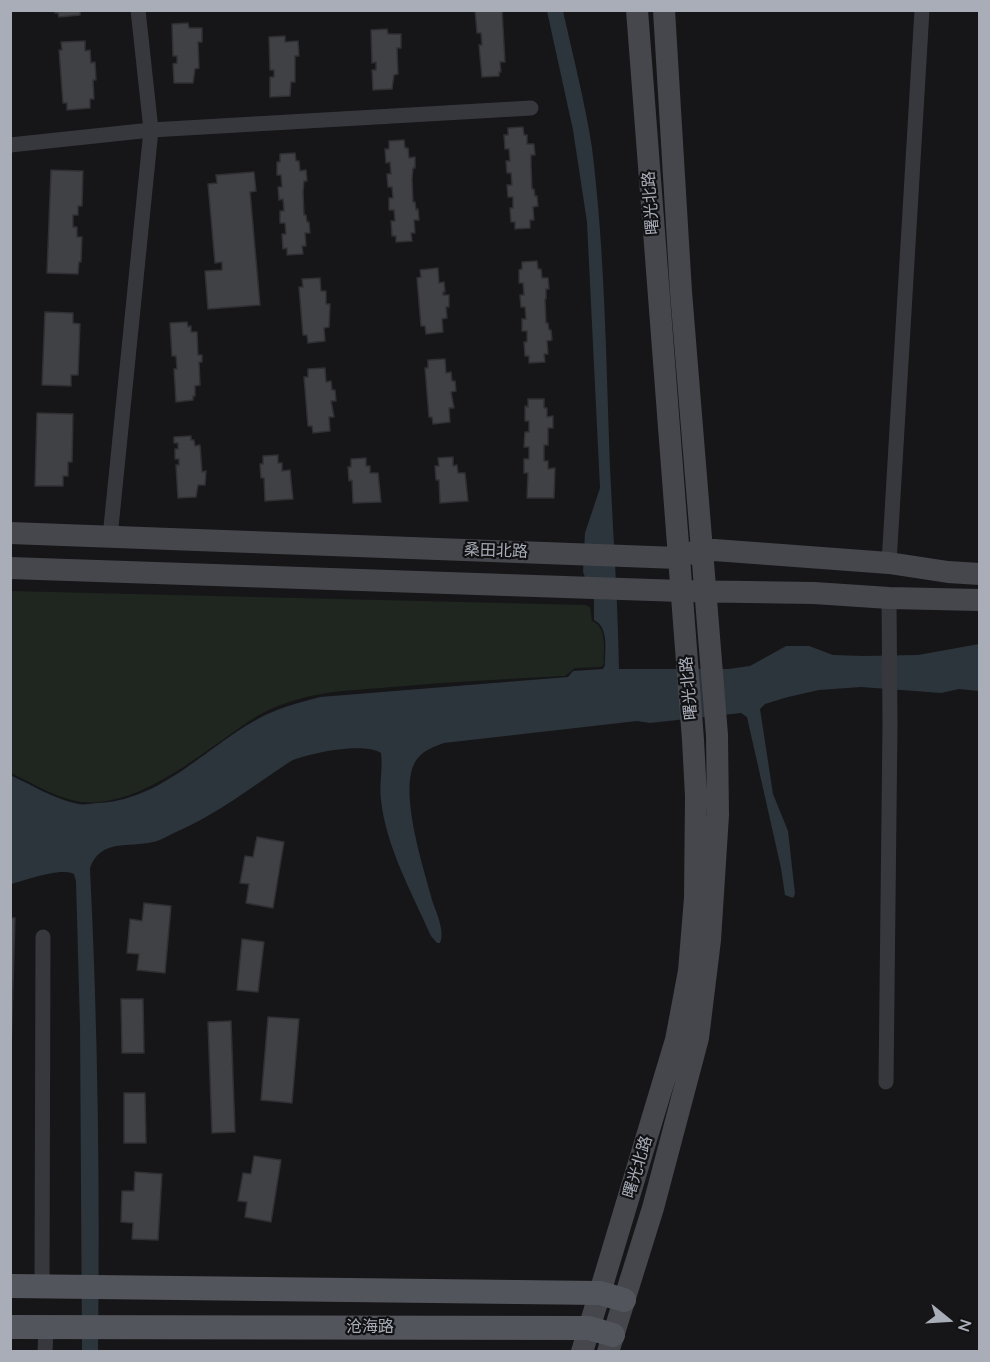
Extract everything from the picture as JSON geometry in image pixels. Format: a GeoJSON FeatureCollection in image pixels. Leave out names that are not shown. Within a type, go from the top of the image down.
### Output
{"type":"FeatureCollection","features":[{"type":"Feature","properties":{"kind":"main road","name":"曙光北路"},"geometry":{"type":"LineString","coordinates":[[582,1352],[676,1040],[689,971],[695,898],[696,796],[693,740],[637,10]]}},
{"type":"Feature","properties":{"kind":"main road","name":"曙光北路"},"geometry":{"type":"LineString","coordinates":[[611,1343],[653,1208],[698,1038],[710,940],[718,815],[717,735],[681,292],[664,10]]}},
{"type":"Feature","properties":{"kind":"main road","name":"桑田北路"},"geometry":{"type":"LineString","coordinates":[[10,533],[678,558],[701,549],[889,563],[948,572],[980,574]]}},
{"type":"Feature","properties":{"kind":"main road","name":"桑田北路"},"geometry":{"type":"LineString","coordinates":[[10,568],[980,600]]}},
{"type":"Feature","properties":{"kind":"main road"},"geometry":{"type":"LineString","coordinates":[[10,1286],[600,1293],[624,1300]]}},
{"type":"Feature","properties":{"kind":"main road","name":"沧海路"},"geometry":{"type":"LineString","coordinates":[[10,1327],[589,1328],[611,1343]]}},
{"type":"Feature","properties":{"kind":"street"},"geometry":{"type":"LineString","coordinates":[[110,537],[151,130],[138,10]]}},
{"type":"Feature","properties":{"kind":"street"},"geometry":{"type":"LineString","coordinates":[[889,563],[922,10]]}},
{"type":"Feature","properties":{"kind":"street"},"geometry":{"type":"LineString","coordinates":[[10,145],[151,130],[531,108]]}},
{"type":"Feature","properties":{"kind":"street"},"geometry":{"type":"LineString","coordinates":[[886,1083],[889,598]]}},
{"type":"Feature","properties":{"kind":"street"},"geometry":{"type":"LineString","coordinates":[[42,1287],[43,938]]}},
{"type":"Feature","properties":{"kind":"street"},"geometry":{"type":"LineString","coordinates":[[45,1352],[46,1327]]}},
{"type":"Feature","properties":{"kind":"shaded area"},"geometry":{"type":"Polygon","coordinates":[[[547,11],[563,11],[592,148],[597,190],[603,275],[619,669],[728,669],[750,666],[786,646],[809,646],[833,655],[863,656],[918,655],[979,644],[979,691],[959,689],[941,693],[861,687],[819,690],[765,704],[760,709],[773,794],[788,831],[795,894],[793,898],[785,895],[747,717],[741,713],[650,723],[637,721],[444,743],[423,753],[417,759],[411,772],[411,809],[419,851],[440,923],[442,934],[440,943],[437,943],[431,936],[388,835],[380,789],[381,753],[373,750],[362,748],[336,750],[291,761],[190,826],[156,841],[116,846],[101,852],[90,868],[98,1110],[98,1351],[82,1351],[80,1025],[76,881],[74,874],[60,872],[11,884],[10,775],[69,802],[87,804],[119,800],[140,794],[161,784],[256,720],[304,701],[320,697],[568,677],[573,671],[603,669],[605,665],[604,633],[599,623],[594,620],[594,600],[583,572],[585,533],[600,488],[587,222],[573,130],[547,11]]]}},
{"type":"Feature","properties":{"kind":"shaded area"},"geometry":{"type":"Polygon","coordinates":[[[10,591],[585,605],[590,607],[592,621],[597,624],[603,634],[604,664],[601,667],[575,668],[565,676],[413,685],[306,697],[277,706],[257,716],[193,761],[149,787],[127,796],[104,801],[82,802],[55,794],[11,773],[10,591]]]}},
{"type":"Feature","properties":{"kind":"building"},"geometry":{"type":"Polygon","coordinates":[[[54,10],[80,10],[80,15],[59,17],[54,10]]]}},
{"type":"Feature","properties":{"kind":"building"},"geometry":{"type":"Polygon","coordinates":[[[475,10],[502,10],[505,62],[500,62],[499,76],[482,77],[479,45],[482,45],[481,33],[477,33],[475,10]]]}},
{"type":"Feature","properties":{"kind":"building"},"geometry":{"type":"Polygon","coordinates":[[[188,23],[189,28],[202,28],[202,42],[198,42],[199,68],[195,69],[193,83],[174,83],[173,64],[177,63],[177,56],[173,56],[172,24],[188,23]]]}},
{"type":"Feature","properties":{"kind":"building"},"geometry":{"type":"Polygon","coordinates":[[[387,29],[388,34],[401,34],[401,48],[397,48],[398,74],[394,75],[392,89],[373,90],[372,70],[376,70],[376,62],[372,63],[371,30],[387,29]]]}},
{"type":"Feature","properties":{"kind":"building"},"geometry":{"type":"Polygon","coordinates":[[[285,36],[285,42],[298,41],[299,56],[295,56],[295,82],[291,82],[290,96],[270,97],[270,77],[274,77],[274,70],[270,70],[269,37],[285,36]]]}},
{"type":"Feature","properties":{"kind":"building"},"geometry":{"type":"Polygon","coordinates":[[[85,41],[85,51],[90,50],[91,63],[95,62],[94,99],[90,99],[90,108],[67,110],[67,103],[63,103],[59,50],[62,50],[61,42],[85,41]]]}},
{"type":"Feature","properties":{"kind":"building"},"geometry":{"type":"Polygon","coordinates":[[[523,127],[524,135],[527,135],[527,144],[534,144],[535,155],[531,155],[532,189],[537,196],[538,206],[533,207],[534,220],[530,220],[530,228],[515,229],[515,222],[511,222],[510,208],[513,208],[513,197],[508,197],[507,185],[512,185],[511,173],[507,173],[506,161],[510,161],[509,149],[505,149],[504,135],[508,135],[508,128],[523,127]]]}},
{"type":"Feature","properties":{"kind":"building"},"geometry":{"type":"Polygon","coordinates":[[[404,140],[409,158],[415,157],[412,179],[413,202],[415,202],[416,210],[418,209],[419,220],[414,220],[415,233],[411,233],[412,241],[396,242],[396,236],[392,236],[391,221],[395,221],[394,210],[389,210],[389,198],[393,198],[392,187],[388,187],[387,174],[391,174],[390,162],[386,163],[385,149],[389,149],[389,141],[404,140]]]}},
{"type":"Feature","properties":{"kind":"building"},"geometry":{"type":"Polygon","coordinates":[[[295,153],[300,171],[306,170],[307,181],[304,181],[303,192],[304,215],[309,222],[310,233],[305,233],[306,246],[302,246],[303,254],[287,255],[287,248],[283,249],[282,234],[286,234],[285,223],[280,223],[280,211],[284,211],[283,199],[279,200],[278,187],[282,187],[281,175],[277,175],[277,162],[280,162],[280,154],[295,153]]]}},
{"type":"Feature","properties":{"kind":"building"},"geometry":{"type":"Polygon","coordinates":[[[51,170],[83,171],[82,206],[78,206],[78,215],[73,215],[73,227],[77,227],[77,237],[82,237],[78,274],[47,273],[51,170]]]}},
{"type":"Feature","properties":{"kind":"building"},"geometry":{"type":"Polygon","coordinates":[[[254,172],[256,191],[250,192],[260,305],[208,309],[205,271],[222,270],[222,262],[215,263],[208,184],[217,183],[216,175],[254,172]]]}},
{"type":"Feature","properties":{"kind":"building"},"geometry":{"type":"Polygon","coordinates":[[[537,261],[542,278],[548,278],[549,289],[546,289],[545,299],[546,323],[551,330],[552,340],[547,341],[548,354],[544,354],[545,362],[529,363],[529,356],[525,356],[524,342],[527,342],[527,331],[522,331],[522,319],[526,319],[525,307],[521,307],[520,295],[524,295],[523,283],[519,283],[519,270],[522,269],[522,262],[537,261]]]}},
{"type":"Feature","properties":{"kind":"building"},"geometry":{"type":"Polygon","coordinates":[[[438,268],[439,283],[444,282],[443,295],[449,295],[449,307],[446,307],[447,318],[442,319],[443,332],[426,334],[425,326],[421,326],[417,278],[421,277],[420,270],[438,268]]]}},
{"type":"Feature","properties":{"kind":"building"},"geometry":{"type":"Polygon","coordinates":[[[320,278],[321,291],[326,291],[326,304],[330,304],[329,327],[324,328],[325,341],[308,343],[307,335],[303,335],[299,287],[303,287],[302,279],[320,278]]]}},
{"type":"Feature","properties":{"kind":"building"},"geometry":{"type":"Polygon","coordinates":[[[45,312],[73,313],[73,323],[80,324],[78,375],[71,375],[71,386],[42,385],[45,312]]]}},
{"type":"Feature","properties":{"kind":"building"},"geometry":{"type":"Polygon","coordinates":[[[187,322],[188,327],[191,326],[191,332],[197,332],[198,355],[202,355],[202,362],[199,362],[200,385],[195,386],[193,400],[176,402],[174,369],[177,369],[176,356],[172,356],[170,323],[187,322]]]}},
{"type":"Feature","properties":{"kind":"building"},"geometry":{"type":"Polygon","coordinates":[[[445,359],[446,373],[451,372],[452,381],[455,381],[456,391],[451,392],[454,408],[449,408],[450,422],[433,424],[432,417],[429,417],[425,368],[428,368],[428,360],[445,359]]]}},
{"type":"Feature","properties":{"kind":"building"},"geometry":{"type":"Polygon","coordinates":[[[325,368],[326,382],[331,381],[332,390],[335,390],[336,401],[331,401],[334,417],[329,417],[330,431],[313,433],[312,426],[308,426],[304,377],[308,377],[308,369],[325,368]]]}},
{"type":"Feature","properties":{"kind":"building"},"geometry":{"type":"Polygon","coordinates":[[[528,399],[544,399],[547,417],[553,416],[553,428],[548,428],[548,445],[544,445],[544,461],[548,461],[548,469],[555,468],[554,498],[527,498],[528,473],[524,473],[524,459],[529,459],[529,447],[524,447],[525,432],[529,432],[529,421],[525,421],[525,406],[528,407],[528,399]]]}},
{"type":"Feature","properties":{"kind":"building"},"geometry":{"type":"Polygon","coordinates":[[[37,413],[73,414],[72,462],[68,462],[68,476],[63,476],[63,486],[35,486],[37,413]]]}},
{"type":"Feature","properties":{"kind":"building"},"geometry":{"type":"Polygon","coordinates":[[[191,436],[195,446],[200,445],[202,472],[206,471],[205,485],[198,485],[196,497],[178,498],[176,465],[179,465],[179,459],[175,459],[175,449],[178,449],[178,443],[174,443],[174,437],[191,436]]]}},
{"type":"Feature","properties":{"kind":"building"},"geometry":{"type":"Polygon","coordinates":[[[278,455],[278,463],[282,463],[282,471],[290,470],[293,499],[265,501],[264,478],[261,478],[260,464],[263,464],[263,456],[278,455]]]}},
{"type":"Feature","properties":{"kind":"building"},"geometry":{"type":"Polygon","coordinates":[[[453,457],[453,466],[457,465],[458,473],[465,473],[468,501],[440,503],[439,480],[436,480],[435,466],[439,466],[438,458],[453,457]]]}},
{"type":"Feature","properties":{"kind":"building"},"geometry":{"type":"Polygon","coordinates":[[[366,458],[366,466],[370,466],[370,473],[378,473],[381,502],[353,503],[352,480],[349,481],[348,467],[351,467],[351,459],[366,458]]]}},
{"type":"Feature","properties":{"kind":"building"},"geometry":{"type":"Polygon","coordinates":[[[257,837],[284,842],[273,908],[246,903],[249,884],[240,883],[245,856],[253,857],[257,837]]]}},
{"type":"Feature","properties":{"kind":"building"},"geometry":{"type":"Polygon","coordinates":[[[144,903],[171,906],[165,973],[137,970],[139,954],[127,953],[130,919],[142,921],[144,903]]]}},
{"type":"Feature","properties":{"kind":"building"},"geometry":{"type":"Polygon","coordinates":[[[10,918],[15,918],[11,1052],[10,1052],[10,918]]]}},
{"type":"Feature","properties":{"kind":"building"},"geometry":{"type":"Polygon","coordinates":[[[242,939],[264,942],[258,992],[237,990],[242,939]]]}},
{"type":"Feature","properties":{"kind":"building"},"geometry":{"type":"Polygon","coordinates":[[[121,999],[143,999],[144,1053],[122,1053],[121,999]]]}},
{"type":"Feature","properties":{"kind":"building"},"geometry":{"type":"Polygon","coordinates":[[[268,1017],[299,1019],[292,1103],[261,1100],[268,1017]]]}},
{"type":"Feature","properties":{"kind":"building"},"geometry":{"type":"Polygon","coordinates":[[[231,1021],[235,1132],[212,1133],[208,1022],[231,1021]]]}},
{"type":"Feature","properties":{"kind":"building"},"geometry":{"type":"Polygon","coordinates":[[[124,1093],[145,1093],[146,1143],[124,1143],[124,1093]]]}},
{"type":"Feature","properties":{"kind":"building"},"geometry":{"type":"Polygon","coordinates":[[[254,1156],[281,1160],[271,1222],[245,1217],[247,1202],[238,1201],[243,1173],[251,1174],[254,1156]]]}},
{"type":"Feature","properties":{"kind":"building"},"geometry":{"type":"Polygon","coordinates":[[[135,1172],[162,1174],[158,1240],[132,1239],[133,1223],[121,1222],[122,1191],[134,1191],[135,1172]]]}}]}
